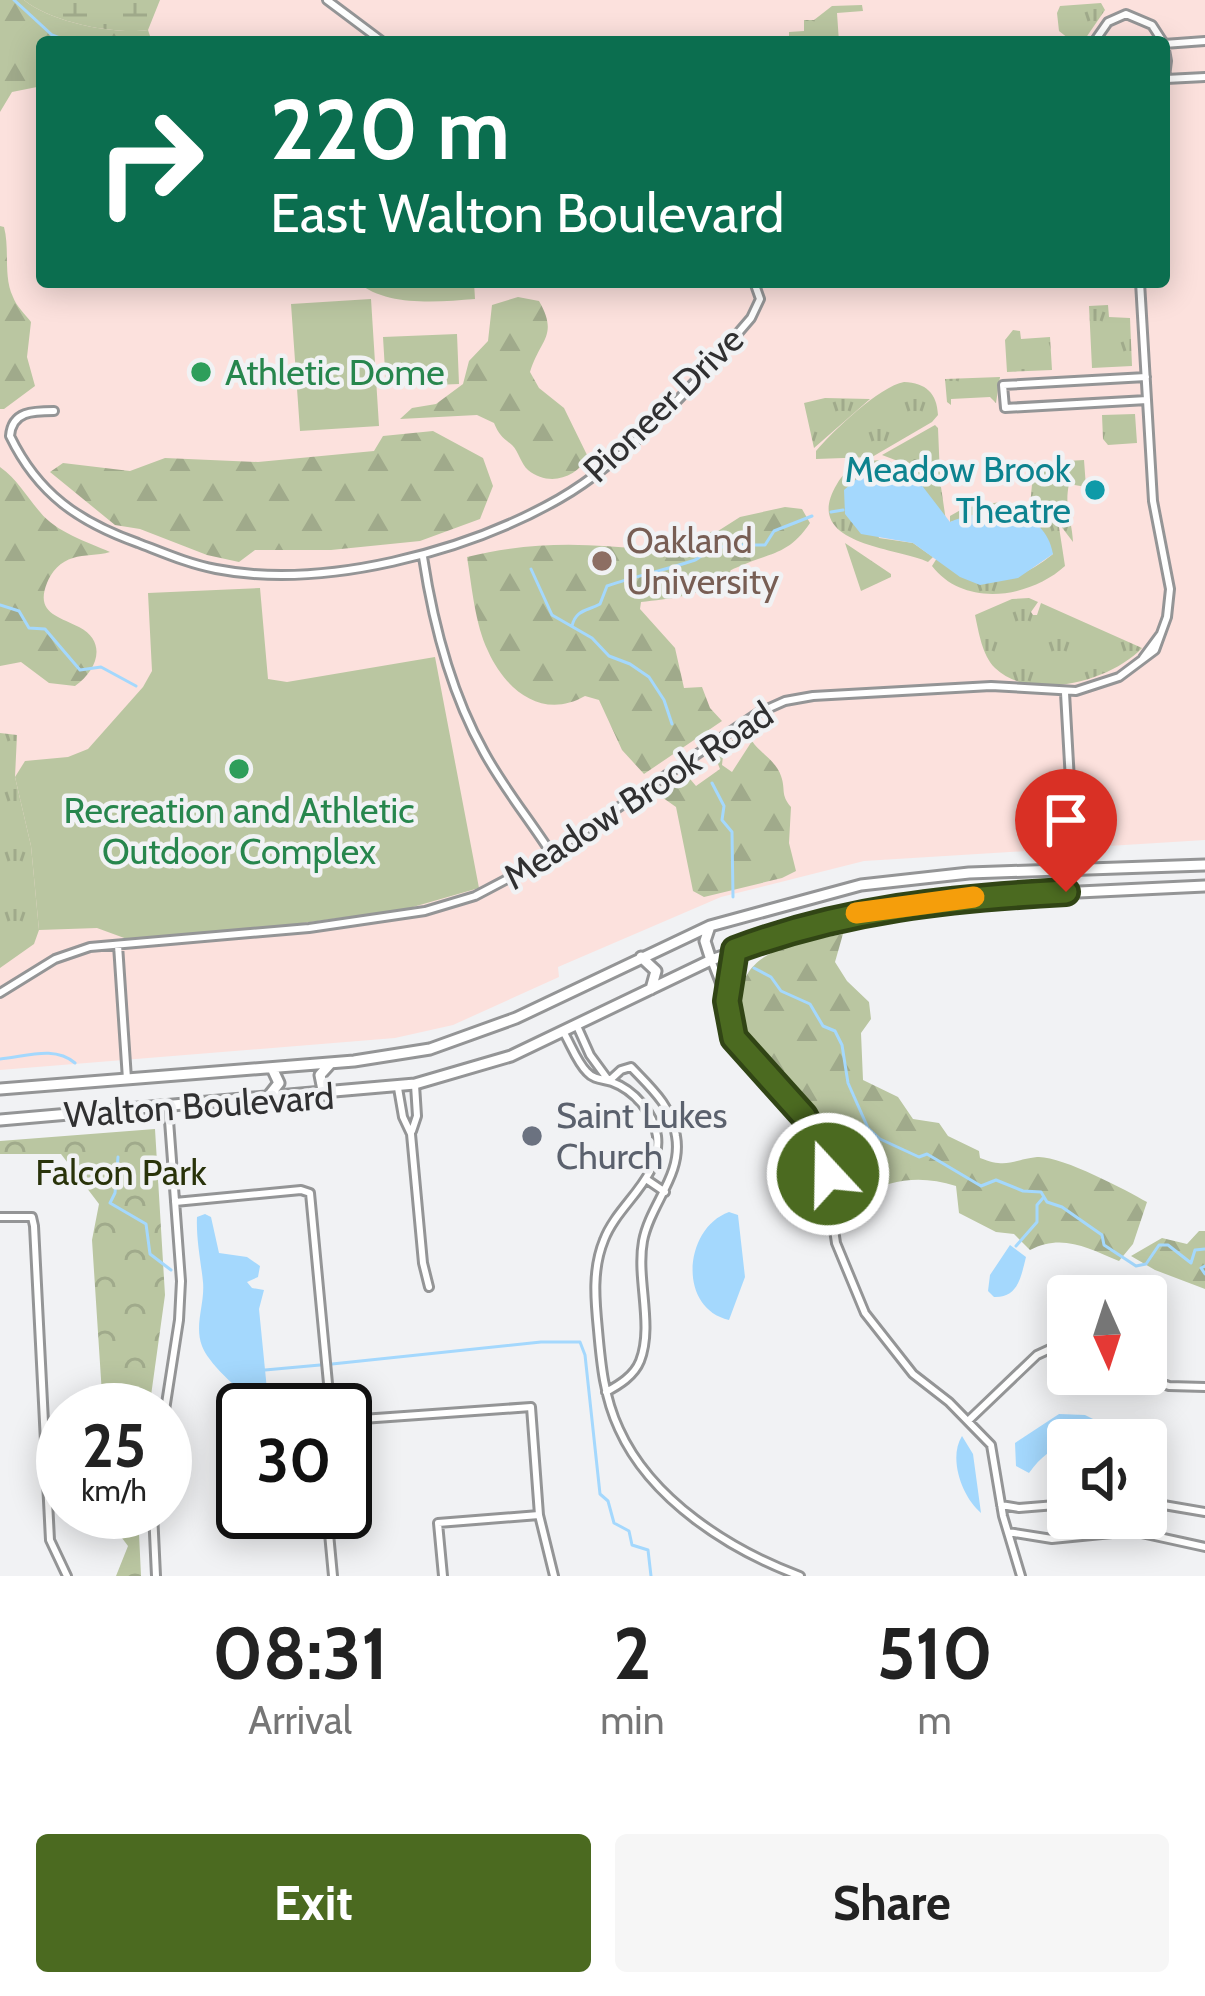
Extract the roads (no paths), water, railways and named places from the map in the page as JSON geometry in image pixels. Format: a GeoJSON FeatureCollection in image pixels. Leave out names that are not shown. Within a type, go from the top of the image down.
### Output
{"type":"FeatureCollection","features":[{"type":"Feature","properties":{"kind":"main road"},"geometry":{"type":"LineString","coordinates":[[1187,886],[1196,877],[1192,866]]}},
{"type":"Feature","properties":{"kind":"main road","name":"Walton Boulevard"},"geometry":{"type":"LineString","coordinates":[[0,1089],[329,1064],[430,1049],[500,1025],[710,926],[798,898],[873,883],[970,872],[1205,866]]}},
{"type":"Feature","properties":{"kind":"main road","name":"Walton Boulevard"},"geometry":{"type":"LineString","coordinates":[[0,1120],[398,1088],[496,1062],[711,960],[807,925],[909,904],[1205,886]]}},
{"type":"Feature","properties":{"kind":"main road"},"geometry":{"type":"LineString","coordinates":[[710,926],[705,941],[711,960]]}},
{"type":"Feature","properties":{"kind":"main road"},"geometry":{"type":"LineString","coordinates":[[641,957],[656,971],[651,989]]}},
{"type":"Feature","properties":{"kind":"main road"},"geometry":{"type":"LineString","coordinates":[[324,1095],[320,1076],[329,1064]]}},
{"type":"Feature","properties":{"kind":"main road"},"geometry":{"type":"LineString","coordinates":[[264,1100],[278,1088],[272,1068]]}},
{"type":"Feature","properties":{"kind":"street"},"geometry":{"type":"LineString","coordinates":[[327,0],[375,36]]}},
{"type":"Feature","properties":{"kind":"street"},"geometry":{"type":"LineString","coordinates":[[1126,0],[1126,14]]}},
{"type":"Feature","properties":{"kind":"street"},"geometry":{"type":"LineString","coordinates":[[1098,36],[1108,22],[1126,14],[1152,25],[1159,36]]}},
{"type":"Feature","properties":{"kind":"street"},"geometry":{"type":"LineString","coordinates":[[1170,43],[1205,41]]}},
{"type":"Feature","properties":{"kind":"street"},"geometry":{"type":"LineString","coordinates":[[1170,81],[1205,77]]}},
{"type":"Feature","properties":{"kind":"street","name":"Pioneer Drive"},"geometry":{"type":"LineString","coordinates":[[10,428],[13,443],[67,509],[103,530],[189,562],[236,572],[305,572],[422,556],[539,509],[591,477],[660,416],[751,318],[760,299],[756,288]]}},
{"type":"Feature","properties":{"kind":"street","name":"Meadow Brook Road"},"geometry":{"type":"LineString","coordinates":[[0,993],[66,954],[425,911],[494,888],[743,722],[785,701],[813,695],[991,686],[1065,692],[1103,684],[1142,661],[1162,632],[1170,589],[1153,501],[1141,288]]}},
{"type":"Feature","properties":{"kind":"street"},"geometry":{"type":"LineString","coordinates":[[1146,377],[1003,385],[1005,408],[1147,400]]}},
{"type":"Feature","properties":{"kind":"street"},"geometry":{"type":"LineString","coordinates":[[0,427],[10,428],[22,414],[54,411]]}},
{"type":"Feature","properties":{"kind":"street"},"geometry":{"type":"LineString","coordinates":[[422,556],[449,668],[468,721],[497,775],[551,853]]}},
{"type":"Feature","properties":{"kind":"street"},"geometry":{"type":"LineString","coordinates":[[1065,692],[1075,869]]}},
{"type":"Feature","properties":{"kind":"street"},"geometry":{"type":"LineString","coordinates":[[118,945],[127,1079]]}},
{"type":"Feature","properties":{"kind":"street"},"geometry":{"type":"LineString","coordinates":[[727,1001],[735,950]]}},
{"type":"Feature","properties":{"kind":"street"},"geometry":{"type":"LineString","coordinates":[[711,960],[727,1001],[734,1038],[804,1116],[821,1148],[836,1243],[865,1313],[913,1374],[969,1420],[991,1445],[1001,1505],[1021,1576]]}},
{"type":"Feature","properties":{"kind":"street"},"geometry":{"type":"LineString","coordinates":[[577,1025],[609,1081]]}},
{"type":"Feature","properties":{"kind":"street"},"geometry":{"type":"LineString","coordinates":[[564,1033],[589,1074],[609,1081],[641,1103],[657,1131],[655,1161],[613,1220],[596,1267],[606,1392],[621,1434],[663,1489],[734,1546],[800,1576]]}},
{"type":"Feature","properties":{"kind":"street"},"geometry":{"type":"LineString","coordinates":[[580,1061],[590,1055]]}},
{"type":"Feature","properties":{"kind":"street"},"geometry":{"type":"LineString","coordinates":[[606,1392],[639,1365],[644,1344],[640,1263],[644,1235],[674,1170],[677,1139],[670,1113],[632,1067],[609,1081]]}},
{"type":"Feature","properties":{"kind":"street"},"geometry":{"type":"LineString","coordinates":[[411,1134],[417,1116],[416,1084]]}},
{"type":"Feature","properties":{"kind":"street"},"geometry":{"type":"LineString","coordinates":[[398,1088],[411,1134],[429,1287]]}},
{"type":"Feature","properties":{"kind":"street"},"geometry":{"type":"LineString","coordinates":[[168,1108],[181,1298],[168,1383]]}},
{"type":"Feature","properties":{"kind":"street"},"geometry":{"type":"LineString","coordinates":[[646,1179],[665,1192]]}},
{"type":"Feature","properties":{"kind":"street"},"geometry":{"type":"LineString","coordinates":[[175,1202],[310,1193],[328,1383]]}},
{"type":"Feature","properties":{"kind":"street"},"geometry":{"type":"LineString","coordinates":[[0,1217],[32,1217],[34,1226],[50,1540],[67,1576]]}},
{"type":"Feature","properties":{"kind":"street"},"geometry":{"type":"LineString","coordinates":[[969,1420],[1037,1354],[1047,1350]]}},
{"type":"Feature","properties":{"kind":"street"},"geometry":{"type":"LineString","coordinates":[[1167,1385],[1205,1387]]}},
{"type":"Feature","properties":{"kind":"street"},"geometry":{"type":"LineString","coordinates":[[372,1418],[531,1407],[539,1515],[554,1576]]}},
{"type":"Feature","properties":{"kind":"street"},"geometry":{"type":"LineString","coordinates":[[1001,1505],[1047,1506]]}},
{"type":"Feature","properties":{"kind":"street"},"geometry":{"type":"LineString","coordinates":[[1167,1506],[1205,1512]]}},
{"type":"Feature","properties":{"kind":"street"},"geometry":{"type":"LineString","coordinates":[[443,1576],[438,1523],[539,1515]]}},
{"type":"Feature","properties":{"kind":"street"},"geometry":{"type":"LineString","coordinates":[[1008,1532],[1052,1540],[1132,1531],[1205,1547]]}},
{"type":"Feature","properties":{"kind":"street"},"geometry":{"type":"LineString","coordinates":[[154,1539],[156,1576]]}},
{"type":"Feature","properties":{"kind":"street"},"geometry":{"type":"LineString","coordinates":[[330,1539],[333,1576]]}},
{"type":"Feature","properties":{"kind":"water"},"geometry":{"type":"Polygon","coordinates":[[[888,471],[920,483],[950,522],[996,512],[1026,518],[1048,538],[1053,554],[1018,578],[980,585],[960,577],[913,543],[861,534],[845,514],[844,490],[860,476],[888,471]]]}},
{"type":"Feature","properties":{"kind":"water"},"geometry":{"type":"Polygon","coordinates":[[[729,1212],[738,1215],[745,1277],[729,1320],[712,1313],[701,1300],[693,1268],[703,1234],[729,1212]]]}},
{"type":"Feature","properties":{"kind":"water"},"geometry":{"type":"Polygon","coordinates":[[[197,1217],[211,1217],[219,1253],[247,1257],[260,1266],[258,1277],[247,1282],[264,1290],[259,1309],[266,1383],[232,1383],[202,1346],[197,1217]]]}},
{"type":"Feature","properties":{"kind":"water"},"geometry":{"type":"Polygon","coordinates":[[[1010,1245],[1026,1257],[1022,1272],[1013,1290],[994,1297],[988,1291],[990,1275],[1010,1245]]]}},
{"type":"Feature","properties":{"kind":"water"},"geometry":{"type":"Polygon","coordinates":[[[1059,1414],[1093,1419],[1051,1419],[1059,1414]]]}},
{"type":"Feature","properties":{"kind":"water"},"geometry":{"type":"Polygon","coordinates":[[[1047,1422],[1047,1454],[1029,1473],[1016,1466],[1015,1443],[1047,1422]]]}},
{"type":"Feature","properties":{"kind":"water"},"geometry":{"type":"Polygon","coordinates":[[[962,1436],[973,1454],[981,1513],[959,1477],[956,1455],[962,1436]]]}},
{"type":"Feature","properties":{"kind":"waterway"},"geometry":{"type":"LineString","coordinates":[[14,0],[55,36]]}},
{"type":"Feature","properties":{"kind":"waterway"},"geometry":{"type":"LineString","coordinates":[[831,512],[843,510]]}},
{"type":"Feature","properties":{"kind":"waterway"},"geometry":{"type":"LineString","coordinates":[[572,626],[579,613],[600,604],[607,586],[721,547],[765,545],[774,531],[812,516]]}},
{"type":"Feature","properties":{"kind":"waterway"},"geometry":{"type":"LineString","coordinates":[[531,569],[552,615],[592,638],[609,656],[649,677],[672,724]]}},
{"type":"Feature","properties":{"kind":"waterway"},"geometry":{"type":"LineString","coordinates":[[0,605],[19,611],[29,628],[45,629],[80,670],[101,667],[136,686]]}},
{"type":"Feature","properties":{"kind":"waterway"},"geometry":{"type":"LineString","coordinates":[[712,783],[724,806],[722,820],[732,832],[733,897]]}},
{"type":"Feature","properties":{"kind":"waterway"},"geometry":{"type":"LineString","coordinates":[[754,968],[771,977],[781,991],[810,1004],[823,1026],[835,1031],[848,1083],[868,1128],[880,1139],[919,1157],[927,1154],[981,1186],[996,1180],[1023,1191],[1041,1192],[1047,1202],[1102,1235],[1104,1245],[1136,1266],[1146,1264],[1159,1245],[1168,1245],[1191,1263],[1195,1250],[1205,1249]]}},
{"type":"Feature","properties":{"kind":"waterway"},"geometry":{"type":"LineString","coordinates":[[0,1059],[49,1053],[75,1063]]}},
{"type":"Feature","properties":{"kind":"waterway"},"geometry":{"type":"LineString","coordinates":[[118,1157],[110,1203],[146,1224],[150,1254],[171,1270]]}},
{"type":"Feature","properties":{"kind":"waterway"},"geometry":{"type":"LineString","coordinates":[[1016,1246],[1037,1222],[1037,1205],[1043,1198]]}},
{"type":"Feature","properties":{"kind":"waterway"},"geometry":{"type":"LineString","coordinates":[[1205,1266],[1201,1268],[1205,1274]]}},
{"type":"Feature","properties":{"kind":"waterway"},"geometry":{"type":"LineString","coordinates":[[332,1364],[580,1342],[600,1494],[608,1501],[614,1523],[629,1531],[632,1545],[648,1550],[651,1576]]}},
{"type":"Feature","properties":{"kind":"waterway"},"geometry":{"type":"LineString","coordinates":[[265,1370],[320,1365]]}},
{"type":"Feature","properties":{"kind":"place","name":"Athletic Dome"},"geometry":{"type":"Point","coordinates":[201,372]}},
{"type":"Feature","properties":{"kind":"place","name":"Meadow Brook Theatre"},"geometry":{"type":"Point","coordinates":[1095,490]}},
{"type":"Feature","properties":{"kind":"place","name":"Oakland University"},"geometry":{"type":"Point","coordinates":[602,561]}},
{"type":"Feature","properties":{"kind":"place","name":"Recreation and Athletic Outdoor Complex"},"geometry":{"type":"Point","coordinates":[239,769]}},
{"type":"Feature","properties":{"kind":"place","name":"Saint Lukes Church"},"geometry":{"type":"Point","coordinates":[532,1136]}},
{"type":"Feature","properties":{"kind":"park label","name":"Falcon Park"},"geometry":{"type":"Point","coordinates":[121,1172]}}]}
